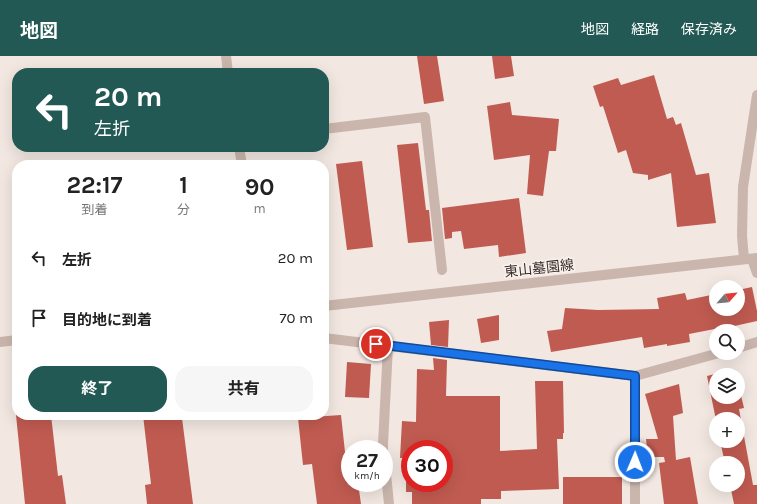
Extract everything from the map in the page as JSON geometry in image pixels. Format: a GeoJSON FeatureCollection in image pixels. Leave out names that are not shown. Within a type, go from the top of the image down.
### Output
{"type":"FeatureCollection","features":[{"type":"Feature","properties":{"kind":"street"},"geometry":{"type":"LineString","coordinates":[[226,56],[227,68]]}},
{"type":"Feature","properties":{"kind":"street"},"geometry":{"type":"LineString","coordinates":[[757,95],[743,187],[742,236],[757,273]]}},
{"type":"Feature","properties":{"kind":"street"},"geometry":{"type":"LineString","coordinates":[[329,128],[425,117],[442,270]]}},
{"type":"Feature","properties":{"kind":"street","name":"東山墓園線"},"geometry":{"type":"LineString","coordinates":[[329,305],[751,259]]}},
{"type":"Feature","properties":{"kind":"street"},"geometry":{"type":"LineString","coordinates":[[329,339],[635,376],[709,356]]}},
{"type":"Feature","properties":{"kind":"street"},"geometry":{"type":"LineString","coordinates":[[0,342],[12,341]]}},
{"type":"Feature","properties":{"kind":"street"},"geometry":{"type":"LineString","coordinates":[[745,346],[757,342]]}},
{"type":"Feature","properties":{"kind":"street"},"geometry":{"type":"LineString","coordinates":[[383,440],[388,346]]}},
{"type":"Feature","properties":{"kind":"street"},"geometry":{"type":"LineString","coordinates":[[635,376],[635,504]]}},
{"type":"Feature","properties":{"kind":"street"},"geometry":{"type":"LineString","coordinates":[[388,492],[389,504]]}},
{"type":"Feature","properties":{"kind":"building"},"geometry":{"type":"Polygon","coordinates":[[[417,56],[437,56],[444,101],[424,104],[417,56]]]}},
{"type":"Feature","properties":{"kind":"building"},"geometry":{"type":"Polygon","coordinates":[[[492,56],[511,56],[514,76],[495,79],[492,56]]]}},
{"type":"Feature","properties":{"kind":"building"},"geometry":{"type":"Polygon","coordinates":[[[654,75],[667,119],[673,117],[676,125],[681,123],[696,175],[709,173],[716,223],[677,227],[671,173],[648,180],[648,175],[633,173],[626,150],[618,153],[603,106],[600,107],[593,86],[618,78],[621,85],[654,75]]]}},
{"type":"Feature","properties":{"kind":"building"},"geometry":{"type":"Polygon","coordinates":[[[510,102],[512,115],[559,119],[556,151],[549,151],[543,196],[527,194],[530,155],[494,160],[487,106],[510,102]]]}},
{"type":"Feature","properties":{"kind":"building"},"geometry":{"type":"Polygon","coordinates":[[[418,143],[426,210],[429,210],[432,241],[408,243],[397,145],[418,143]]]}},
{"type":"Feature","properties":{"kind":"building"},"geometry":{"type":"Polygon","coordinates":[[[362,161],[373,247],[347,250],[336,164],[362,161]]]}},
{"type":"Feature","properties":{"kind":"building"},"geometry":{"type":"Polygon","coordinates":[[[519,198],[526,253],[499,257],[498,245],[464,249],[461,231],[452,232],[452,238],[445,239],[442,208],[519,198]]]}},
{"type":"Feature","properties":{"kind":"building"},"geometry":{"type":"Polygon","coordinates":[[[752,287],[757,311],[757,321],[744,324],[709,324],[709,330],[689,334],[690,342],[667,346],[667,344],[644,348],[642,337],[551,352],[547,331],[562,329],[565,308],[598,310],[659,309],[657,298],[685,293],[687,300],[709,295],[709,316],[745,316],[745,288],[752,287]]]}},
{"type":"Feature","properties":{"kind":"building"},"geometry":{"type":"Polygon","coordinates":[[[499,315],[499,340],[481,343],[477,319],[499,315]]]}},
{"type":"Feature","properties":{"kind":"building"},"geometry":{"type":"Polygon","coordinates":[[[449,320],[448,347],[431,345],[429,322],[449,320]]]}},
{"type":"Feature","properties":{"kind":"building"},"geometry":{"type":"Polygon","coordinates":[[[433,358],[447,360],[446,396],[500,396],[500,451],[537,449],[535,381],[563,381],[564,433],[563,439],[557,439],[559,489],[501,491],[501,499],[481,499],[481,504],[412,504],[412,492],[453,492],[453,440],[401,440],[400,458],[402,421],[416,422],[417,369],[434,370],[433,358]]]}},
{"type":"Feature","properties":{"kind":"building"},"geometry":{"type":"Polygon","coordinates":[[[347,362],[371,364],[369,398],[345,397],[347,362]]]}},
{"type":"Feature","properties":{"kind":"building"},"geometry":{"type":"Polygon","coordinates":[[[709,375],[709,386],[707,376],[709,375]]]}},
{"type":"Feature","properties":{"kind":"building"},"geometry":{"type":"Polygon","coordinates":[[[679,384],[683,413],[673,416],[676,460],[690,457],[698,504],[664,504],[659,463],[665,462],[664,457],[648,457],[646,439],[658,439],[645,394],[679,384]]]}},
{"type":"Feature","properties":{"kind":"building"},"geometry":{"type":"Polygon","coordinates":[[[713,404],[743,404],[744,408],[739,409],[740,412],[714,412],[713,404]]]}},
{"type":"Feature","properties":{"kind":"building"},"geometry":{"type":"Polygon","coordinates":[[[341,415],[344,440],[341,440],[341,492],[359,492],[361,504],[317,504],[312,464],[303,465],[298,420],[329,420],[329,416],[341,415]]]}},
{"type":"Feature","properties":{"kind":"building"},"geometry":{"type":"Polygon","coordinates":[[[17,420],[52,420],[58,476],[62,475],[66,504],[25,504],[17,420]]]}},
{"type":"Feature","properties":{"kind":"building"},"geometry":{"type":"Polygon","coordinates":[[[144,420],[182,420],[193,504],[147,504],[145,485],[151,484],[144,420]]]}},
{"type":"Feature","properties":{"kind":"building"},"geometry":{"type":"Polygon","coordinates":[[[745,442],[753,485],[757,485],[757,504],[734,504],[731,492],[745,492],[745,456],[723,456],[722,448],[745,448],[745,442]]]}},
{"type":"Feature","properties":{"kind":"building"},"geometry":{"type":"Polygon","coordinates":[[[563,477],[622,477],[622,504],[563,504],[563,477]]]}},
{"type":"Feature","properties":{"kind":"route"},"geometry":{"type":"LineString","coordinates":[[376,344],[635,376],[635,462]]}}]}
